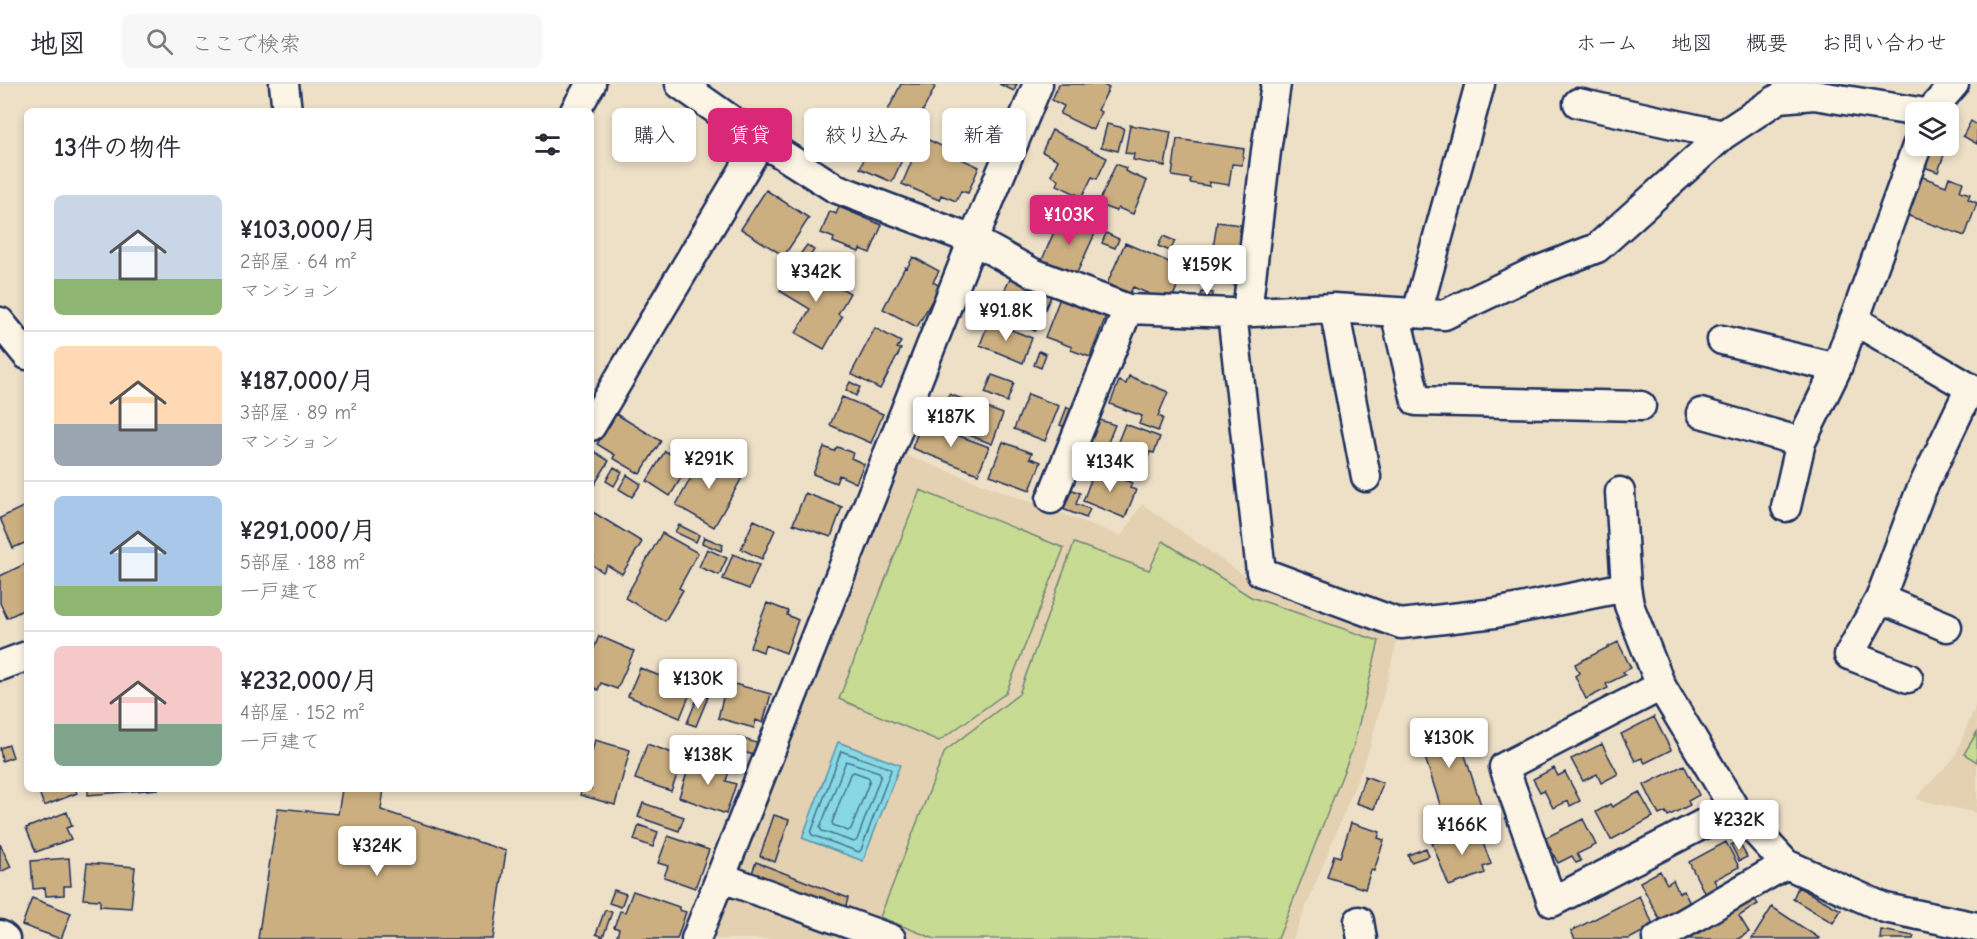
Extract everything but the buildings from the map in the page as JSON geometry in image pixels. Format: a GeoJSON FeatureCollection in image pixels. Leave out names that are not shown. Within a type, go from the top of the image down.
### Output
{"type":"FeatureCollection","features":[{"type":"Feature","properties":{"kind":"street"},"geometry":{"type":"LineString","coordinates":[[284,84],[287,108]]}},
{"type":"Feature","properties":{"kind":"street"},"geometry":{"type":"LineString","coordinates":[[577,108],[591,84]]}},
{"type":"Feature","properties":{"kind":"street"},"geometry":{"type":"LineString","coordinates":[[680,84],[714,108]]}},
{"type":"Feature","properties":{"kind":"street"},"geometry":{"type":"LineString","coordinates":[[696,939],[973,240],[1038,84]]}},
{"type":"Feature","properties":{"kind":"street"},"geometry":{"type":"LineString","coordinates":[[1276,84],[1240,312],[1261,572],[1401,624],[1495,613],[1626,587]]}},
{"type":"Feature","properties":{"kind":"street"},"geometry":{"type":"LineString","coordinates":[[1480,84],[1406,312],[1416,401],[1641,406]]}},
{"type":"Feature","properties":{"kind":"street"},"geometry":{"type":"LineString","coordinates":[[1939,102],[1954,84]]}},
{"type":"Feature","properties":{"kind":"street"},"geometry":{"type":"LineString","coordinates":[[792,161],[835,188],[973,240],[1033,273],[1128,309],[1240,312],[1334,308],[1444,315],[1532,273],[1597,248],[1723,135],[1779,98],[1814,95],[1905,110]]}},
{"type":"Feature","properties":{"kind":"street"},"geometry":{"type":"LineString","coordinates":[[1578,103],[1723,135]]}},
{"type":"Feature","properties":{"kind":"street"},"geometry":{"type":"LineString","coordinates":[[1786,507],[1801,442],[1837,368],[1913,156]]}},
{"type":"Feature","properties":{"kind":"street"},"geometry":{"type":"LineString","coordinates":[[594,421],[748,162]]}},
{"type":"Feature","properties":{"kind":"street"},"geometry":{"type":"LineString","coordinates":[[1334,308],[1366,477]]}},
{"type":"Feature","properties":{"kind":"street"},"geometry":{"type":"LineString","coordinates":[[1051,499],[1128,309]]}},
{"type":"Feature","properties":{"kind":"street"},"geometry":{"type":"LineString","coordinates":[[1854,320],[1970,388],[1919,495],[1880,599],[1849,655],[1908,678]]}},
{"type":"Feature","properties":{"kind":"street"},"geometry":{"type":"LineString","coordinates":[[0,322],[24,351]]}},
{"type":"Feature","properties":{"kind":"street"},"geometry":{"type":"LineString","coordinates":[[1722,340],[1837,368]]}},
{"type":"Feature","properties":{"kind":"street"},"geometry":{"type":"LineString","coordinates":[[1701,413],[1801,442]]}},
{"type":"Feature","properties":{"kind":"street"},"geometry":{"type":"LineString","coordinates":[[1620,492],[1629,605],[1661,686],[1734,808],[1786,864],[1885,908],[1977,927]]}},
{"type":"Feature","properties":{"kind":"street"},"geometry":{"type":"LineString","coordinates":[[1880,599],[1947,627]]}},
{"type":"Feature","properties":{"kind":"street"},"geometry":{"type":"LineString","coordinates":[[0,666],[24,657]]}},
{"type":"Feature","properties":{"kind":"street"},"geometry":{"type":"LineString","coordinates":[[1661,686],[1504,767],[1552,902],[1734,808]]}},
{"type":"Feature","properties":{"kind":"street"},"geometry":{"type":"LineString","coordinates":[[1657,939],[1786,864]]}},
{"type":"Feature","properties":{"kind":"street"},"geometry":{"type":"LineString","coordinates":[[720,877],[891,939]]}},
{"type":"Feature","properties":{"kind":"street"},"geometry":{"type":"LineString","coordinates":[[0,935],[5,939]]}},
{"type":"Feature","properties":{"kind":"shaded area"},"geometry":{"type":"Polygon","coordinates":[[[900,453],[1121,536],[1142,504],[1252,581],[1399,633],[1369,751],[1293,939],[711,939],[900,453]]]}},
{"type":"Feature","properties":{"kind":"shaded area"},"geometry":{"type":"Polygon","coordinates":[[[1977,702],[1977,813],[1915,799],[1954,758],[1977,702]]]}},
{"type":"Feature","properties":{"kind":"green space"},"geometry":{"type":"Polygon","coordinates":[[[920,490],[1064,548],[1006,693],[939,741],[839,699],[920,490]]]}},
{"type":"Feature","properties":{"kind":"green space"},"geometry":{"type":"Polygon","coordinates":[[[1163,541],[1251,597],[1379,641],[1353,748],[1278,939],[935,939],[880,917],[945,751],[1019,694],[1074,543],[1149,570],[1163,541]]]}},
{"type":"Feature","properties":{"kind":"green space"},"geometry":{"type":"Polygon","coordinates":[[[1977,732],[1977,762],[1964,754],[1977,732]]]}},
{"type":"Feature","properties":{"kind":"water"},"geometry":{"type":"Polygon","coordinates":[[[838,742],[900,765],[863,861],[802,838],[838,742]]]}}]}
